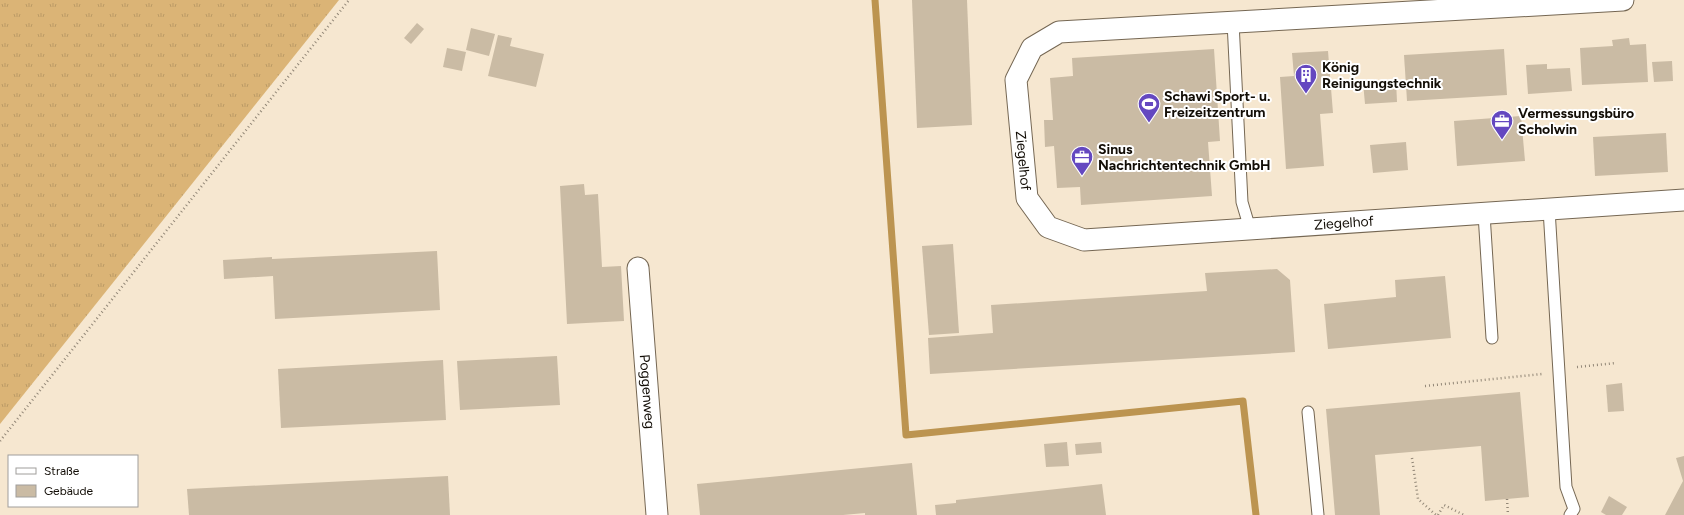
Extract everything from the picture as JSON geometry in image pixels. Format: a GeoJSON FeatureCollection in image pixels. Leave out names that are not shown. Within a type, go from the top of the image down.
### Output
{"type":"FeatureCollection","features":[{"type":"Feature","properties":{"kind":"street","name":"Ziegelhof"},"geometry":{"type":"LineString","coordinates":[[1623,0],[1059,32],[1032,48],[1016,80],[1027,198],[1048,227],[1084,240],[1684,200]]}},
{"type":"Feature","properties":{"kind":"street","name":"Poggenweg"},"geometry":{"type":"LineString","coordinates":[[638,268],[657,515]]}},
{"type":"Feature","properties":{"kind":"lane"},"geometry":{"type":"LineString","coordinates":[[1233,22],[1242,202],[1250,229]]}},
{"type":"Feature","properties":{"kind":"lane"},"geometry":{"type":"LineString","coordinates":[[1549,209],[1566,488],[1574,509],[1570,515]]}},
{"type":"Feature","properties":{"kind":"lane"},"geometry":{"type":"LineString","coordinates":[[1484,214],[1492,338]]}},
{"type":"Feature","properties":{"kind":"lane"},"geometry":{"type":"LineString","coordinates":[[1308,412],[1318,515]]}},
{"type":"Feature","properties":{"kind":"path"},"geometry":{"type":"LineString","coordinates":[[0,441],[349,0]]}},
{"type":"Feature","properties":{"kind":"path"},"geometry":{"type":"LineString","coordinates":[[1425,386],[1559,371],[1616,362]]}},
{"type":"Feature","properties":{"kind":"path"},"geometry":{"type":"LineString","coordinates":[[1412,458],[1418,499],[1437,515],[1444,505],[1464,515]]}},
{"type":"Feature","properties":{"kind":"path"},"geometry":{"type":"LineString","coordinates":[[1507,499],[1508,515]]}},
{"type":"Feature","properties":{"kind":"green space"},"geometry":{"type":"Polygon","coordinates":[[[0,0],[339,0],[0,424],[0,0]]]}},
{"type":"Feature","properties":{"kind":"building"},"geometry":{"type":"Polygon","coordinates":[[[912,0],[967,0],[972,125],[917,128],[912,0]]]}},
{"type":"Feature","properties":{"kind":"building"},"geometry":{"type":"Polygon","coordinates":[[[417,23],[424,29],[411,44],[404,38],[417,23]]]}},
{"type":"Feature","properties":{"kind":"building"},"geometry":{"type":"Polygon","coordinates":[[[471,28],[495,34],[489,56],[466,50],[471,28]]]}},
{"type":"Feature","properties":{"kind":"building"},"geometry":{"type":"Polygon","coordinates":[[[498,35],[512,38],[510,46],[544,54],[536,87],[488,76],[498,35]]]}},
{"type":"Feature","properties":{"kind":"building"},"geometry":{"type":"Polygon","coordinates":[[[1629,38],[1630,45],[1646,44],[1648,82],[1582,85],[1580,48],[1613,46],[1612,40],[1629,38]]]}},
{"type":"Feature","properties":{"kind":"building"},"geometry":{"type":"Polygon","coordinates":[[[447,48],[466,52],[462,71],[443,67],[447,48]]]}},
{"type":"Feature","properties":{"kind":"building"},"geometry":{"type":"Polygon","coordinates":[[[1214,49],[1220,141],[1208,142],[1212,196],[1081,205],[1080,187],[1057,188],[1054,146],[1045,147],[1044,120],[1053,120],[1050,78],[1073,76],[1072,58],[1214,49]]]}},
{"type":"Feature","properties":{"kind":"building"},"geometry":{"type":"Polygon","coordinates":[[[1504,49],[1507,95],[1407,101],[1404,55],[1504,49]]]}},
{"type":"Feature","properties":{"kind":"building","name":"König Reinigungstechnik"},"geometry":{"type":"Polygon","coordinates":[[[1328,51],[1333,113],[1320,114],[1324,166],[1286,169],[1280,77],[1294,76],[1292,53],[1328,51]]]}},
{"type":"Feature","properties":{"kind":"building"},"geometry":{"type":"Polygon","coordinates":[[[1672,61],[1673,81],[1654,82],[1652,62],[1672,61]]]}},
{"type":"Feature","properties":{"kind":"building"},"geometry":{"type":"Polygon","coordinates":[[[1547,64],[1547,69],[1570,68],[1572,91],[1528,94],[1526,65],[1547,64]]]}},
{"type":"Feature","properties":{"kind":"building"},"geometry":{"type":"Polygon","coordinates":[[[1396,80],[1397,102],[1365,104],[1363,82],[1396,80]]]}},
{"type":"Feature","properties":{"kind":"building"},"geometry":{"type":"Polygon","coordinates":[[[1521,116],[1525,161],[1457,166],[1454,121],[1521,116]]]}},
{"type":"Feature","properties":{"kind":"building"},"geometry":{"type":"Polygon","coordinates":[[[1666,133],[1668,172],[1595,176],[1593,137],[1666,133]]]}},
{"type":"Feature","properties":{"kind":"building"},"geometry":{"type":"Polygon","coordinates":[[[1406,142],[1408,170],[1373,173],[1370,145],[1406,142]]]}},
{"type":"Feature","properties":{"kind":"building"},"geometry":{"type":"Polygon","coordinates":[[[584,184],[585,195],[598,194],[602,267],[621,266],[624,321],[567,324],[560,186],[584,184]]]}},
{"type":"Feature","properties":{"kind":"building"},"geometry":{"type":"Polygon","coordinates":[[[953,244],[959,333],[929,335],[922,246],[953,244]]]}},
{"type":"Feature","properties":{"kind":"building"},"geometry":{"type":"Polygon","coordinates":[[[437,251],[440,310],[275,319],[273,276],[224,279],[223,260],[437,251]]]}},
{"type":"Feature","properties":{"kind":"building"},"geometry":{"type":"Polygon","coordinates":[[[1277,269],[1290,280],[1295,352],[930,374],[928,338],[993,333],[991,305],[1207,291],[1205,273],[1277,269]]]}},
{"type":"Feature","properties":{"kind":"building"},"geometry":{"type":"Polygon","coordinates":[[[1445,276],[1451,338],[1328,349],[1324,304],[1396,297],[1395,280],[1445,276]]]}},
{"type":"Feature","properties":{"kind":"building"},"geometry":{"type":"Polygon","coordinates":[[[557,356],[560,405],[460,410],[457,361],[557,356]]]}},
{"type":"Feature","properties":{"kind":"building"},"geometry":{"type":"Polygon","coordinates":[[[443,360],[446,420],[281,428],[278,369],[443,360]]]}},
{"type":"Feature","properties":{"kind":"building"},"geometry":{"type":"Polygon","coordinates":[[[1622,383],[1624,411],[1608,412],[1606,385],[1622,383]]]}},
{"type":"Feature","properties":{"kind":"building"},"geometry":{"type":"Polygon","coordinates":[[[1520,392],[1529,497],[1485,501],[1481,446],[1375,455],[1380,515],[1335,515],[1326,409],[1520,392]]]}},
{"type":"Feature","properties":{"kind":"building"},"geometry":{"type":"Polygon","coordinates":[[[1067,442],[1069,466],[1046,467],[1044,444],[1067,442]]]}},
{"type":"Feature","properties":{"kind":"building"},"geometry":{"type":"Polygon","coordinates":[[[1101,442],[1102,453],[1076,455],[1075,444],[1101,442]]]}},
{"type":"Feature","properties":{"kind":"building"},"geometry":{"type":"Polygon","coordinates":[[[1684,456],[1684,515],[1665,515],[1683,481],[1676,458],[1684,456]]]}},
{"type":"Feature","properties":{"kind":"building"},"geometry":{"type":"Polygon","coordinates":[[[912,463],[917,515],[865,515],[865,513],[843,515],[700,515],[697,484],[912,463]]]}},
{"type":"Feature","properties":{"kind":"building"},"geometry":{"type":"Polygon","coordinates":[[[448,476],[450,515],[189,515],[187,489],[448,476]]]}},
{"type":"Feature","properties":{"kind":"building"},"geometry":{"type":"Polygon","coordinates":[[[1102,484],[1106,515],[936,515],[935,505],[956,503],[956,500],[1102,484]]]}},
{"type":"Feature","properties":{"kind":"building"},"geometry":{"type":"Polygon","coordinates":[[[1609,496],[1627,507],[1622,515],[1606,515],[1601,512],[1609,496]]]}},
{"type":"Feature","properties":{"kind":"waterway"},"geometry":{"type":"LineString","coordinates":[[875,0],[906,435],[1243,401],[1256,515]]}},
{"type":"Feature","properties":{"kind":"place","name":"König Reinigungstechnik"},"geometry":{"type":"Point","coordinates":[1306,94]}},
{"type":"Feature","properties":{"kind":"place","name":"Schawi Sport- u. Freizeitzentrum"},"geometry":{"type":"Point","coordinates":[1149,124]}},
{"type":"Feature","properties":{"kind":"place","name":"Vermessungsbüro Scholwin"},"geometry":{"type":"Point","coordinates":[1502,140]}},
{"type":"Feature","properties":{"kind":"place","name":"Sinus Nachrichtentechnik GmbH"},"geometry":{"type":"Point","coordinates":[1082,176]}}]}
